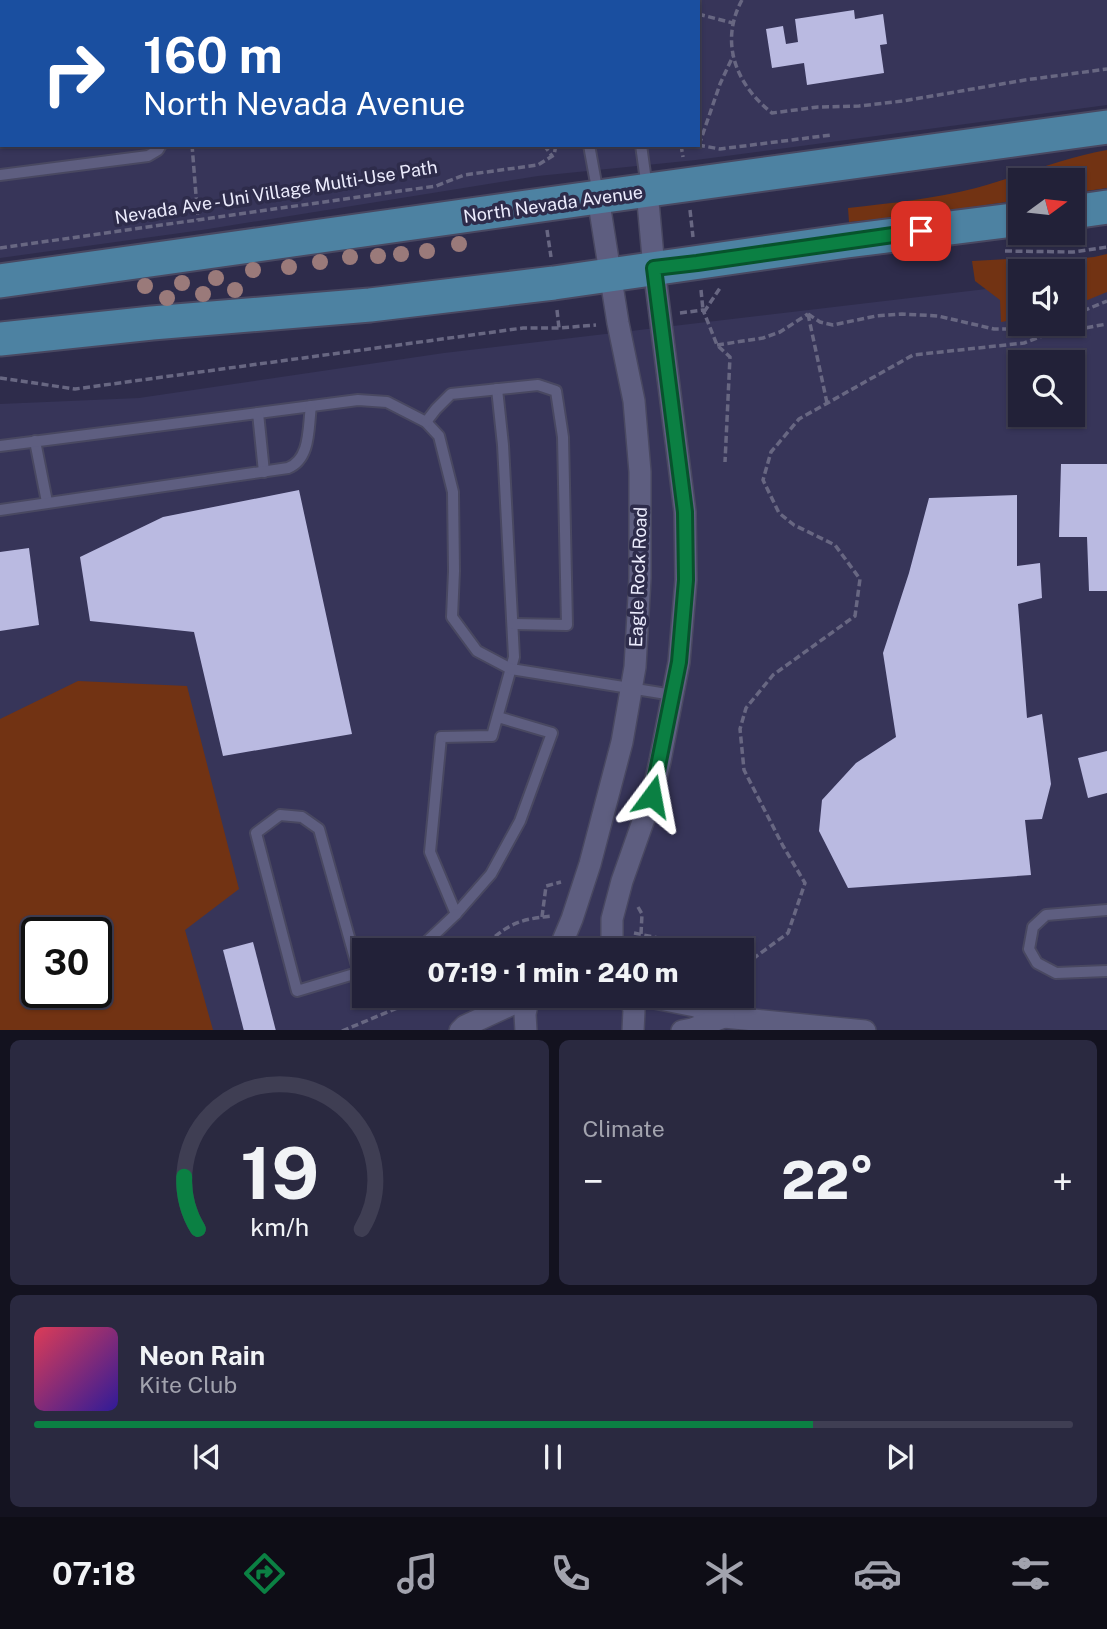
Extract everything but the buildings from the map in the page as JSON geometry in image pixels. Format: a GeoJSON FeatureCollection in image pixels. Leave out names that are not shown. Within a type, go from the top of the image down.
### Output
{"type":"FeatureCollection","features":[{"type":"Feature","properties":{"kind":"main road","name":"North Nevada Avenue"},"geometry":{"type":"LineString","coordinates":[[0,281],[1107,127]]}},
{"type":"Feature","properties":{"kind":"main road"},"geometry":{"type":"LineString","coordinates":[[1085,210],[1107,207]]}},
{"type":"Feature","properties":{"kind":"main road"},"geometry":{"type":"LineString","coordinates":[[0,340],[152,323],[370,305],[610,276],[1008,221]]}},
{"type":"Feature","properties":{"kind":"street"},"geometry":{"type":"LineString","coordinates":[[612,938],[612,919],[622,881],[652,796],[673,695],[679,662],[686,580],[685,512],[654,268],[647,191]]}},
{"type":"Feature","properties":{"kind":"street","name":"Eagle Rock Road"},"geometry":{"type":"LineString","coordinates":[[564,938],[590,864],[622,742],[635,667],[640,578],[640,472],[634,401],[598,197]]}},
{"type":"Feature","properties":{"kind":"street"},"geometry":{"type":"LineString","coordinates":[[461,1030],[464,1026],[504,1008]]}},
{"type":"Feature","properties":{"kind":"street"},"geometry":{"type":"LineString","coordinates":[[526,1008],[526,1030]]}},
{"type":"Feature","properties":{"kind":"street"},"geometry":{"type":"LineString","coordinates":[[633,1008],[633,1030]]}},
{"type":"Feature","properties":{"kind":"street"},"geometry":{"type":"LineString","coordinates":[[700,1008],[724,1017],[855,1030]]}},
{"type":"Feature","properties":{"kind":"street"},"geometry":{"type":"LineString","coordinates":[[687,1030],[724,1017]]}},
{"type":"Feature","properties":{"kind":"lane"},"geometry":{"type":"LineString","coordinates":[[0,175],[148,156],[160,147]]}},
{"type":"Feature","properties":{"kind":"lane"},"geometry":{"type":"LineString","coordinates":[[589,147],[598,197]]}},
{"type":"Feature","properties":{"kind":"lane"},"geometry":{"type":"LineString","coordinates":[[641,147],[647,191]]}},
{"type":"Feature","properties":{"kind":"lane"},"geometry":{"type":"LineString","coordinates":[[426,422],[451,394],[538,385],[556,391],[563,437],[567,625],[513,624]]}},
{"type":"Feature","properties":{"kind":"lane"},"geometry":{"type":"LineString","coordinates":[[456,914],[430,852],[441,737],[492,736],[514,657],[503,445],[497,388]]}},
{"type":"Feature","properties":{"kind":"lane"},"geometry":{"type":"LineString","coordinates":[[0,446],[358,400],[387,402],[426,422],[439,436],[453,492],[452,617],[477,651],[511,668],[673,695]]}},
{"type":"Feature","properties":{"kind":"lane"},"geometry":{"type":"LineString","coordinates":[[0,510],[297,465],[306,446],[311,406]]}},
{"type":"Feature","properties":{"kind":"lane"},"geometry":{"type":"LineString","coordinates":[[258,413],[264,472]]}},
{"type":"Feature","properties":{"kind":"lane"},"geometry":{"type":"LineString","coordinates":[[35,441],[47,502]]}},
{"type":"Feature","properties":{"kind":"lane"},"geometry":{"type":"LineString","coordinates":[[431,938],[491,874],[520,821],[552,733],[498,717]]}},
{"type":"Feature","properties":{"kind":"lane"},"geometry":{"type":"LineString","coordinates":[[280,815],[302,817],[318,829],[361,972],[297,991],[256,833],[280,815]]}},
{"type":"Feature","properties":{"kind":"lane"},"geometry":{"type":"LineString","coordinates":[[1107,910],[1046,915],[1034,928],[1030,949],[1037,963],[1056,973],[1107,971]]}},
{"type":"Feature","properties":{"kind":"path"},"geometry":{"type":"LineString","coordinates":[[742,0],[736,12],[732,34],[739,75],[758,102],[772,113],[902,101],[1107,69]]}},
{"type":"Feature","properties":{"kind":"path"},"geometry":{"type":"LineString","coordinates":[[700,14],[734,23]]}},
{"type":"Feature","properties":{"kind":"path"},"geometry":{"type":"LineString","coordinates":[[700,142],[720,84],[734,55]]}},
{"type":"Feature","properties":{"kind":"path"},"geometry":{"type":"LineString","coordinates":[[700,145],[720,149],[838,134]]}},
{"type":"Feature","properties":{"kind":"path"},"geometry":{"type":"LineString","coordinates":[[192,147],[198,219]]}},
{"type":"Feature","properties":{"kind":"path"},"geometry":{"type":"LineString","coordinates":[[546,147],[553,156]]}},
{"type":"Feature","properties":{"kind":"path"},"geometry":{"type":"LineString","coordinates":[[553,156],[555,147]]}},
{"type":"Feature","properties":{"kind":"path"},"geometry":{"type":"LineString","coordinates":[[681,147],[704,311],[720,288],[729,285]]}},
{"type":"Feature","properties":{"kind":"path","name":"Nevada Ave - Uni Village Multi-Use Path"},"geometry":{"type":"LineString","coordinates":[[0,248],[436,186],[464,175],[538,165],[553,156]]}},
{"type":"Feature","properties":{"kind":"path"},"geometry":{"type":"LineString","coordinates":[[0,378],[75,389],[523,328],[559,328],[544,205]]}},
{"type":"Feature","properties":{"kind":"path"},"geometry":{"type":"LineString","coordinates":[[1000,251],[1073,251],[1107,247]]}},
{"type":"Feature","properties":{"kind":"path"},"geometry":{"type":"LineString","coordinates":[[1085,311],[1107,301]]}},
{"type":"Feature","properties":{"kind":"path"},"geometry":{"type":"LineString","coordinates":[[808,314],[820,323],[833,325],[876,316],[902,314],[938,316],[994,329],[1008,329]]}},
{"type":"Feature","properties":{"kind":"path"},"geometry":{"type":"LineString","coordinates":[[808,314],[827,403]]}},
{"type":"Feature","properties":{"kind":"path"},"geometry":{"type":"LineString","coordinates":[[725,462],[730,357],[717,345],[763,338],[780,332],[808,314]]}},
{"type":"Feature","properties":{"kind":"path"},"geometry":{"type":"LineString","coordinates":[[1085,328],[1107,324]]}},
{"type":"Feature","properties":{"kind":"path"},"geometry":{"type":"LineString","coordinates":[[754,958],[788,933],[805,883],[744,771],[740,729],[746,708],[773,675],[855,616],[860,579],[835,545],[794,525],[779,513],[764,480],[771,452],[799,419],[913,355],[1024,343],[1042,336]]}},
{"type":"Feature","properties":{"kind":"path"},"geometry":{"type":"LineString","coordinates":[[542,917],[546,886]]}},
{"type":"Feature","properties":{"kind":"path"},"geometry":{"type":"LineString","coordinates":[[493,938],[524,919],[555,916]]}},
{"type":"Feature","properties":{"kind":"path"},"geometry":{"type":"LineString","coordinates":[[612,928],[661,938]]}},
{"type":"Feature","properties":{"kind":"path"},"geometry":{"type":"LineString","coordinates":[[344,1030],[397,1008]]}},
{"type":"Feature","properties":{"kind":"shaded area"},"geometry":{"type":"Polygon","coordinates":[[[700,0],[1107,0],[1107,105],[696,160],[538,176],[202,230],[0,258],[0,147],[700,147],[700,0]]]}},
{"type":"Feature","properties":{"kind":"shaded area"},"geometry":{"type":"Polygon","coordinates":[[[1107,150],[1107,188],[1085,191],[1085,168],[1041,168],[1107,150]]]}},
{"type":"Feature","properties":{"kind":"shaded area"},"geometry":{"type":"Polygon","coordinates":[[[1008,178],[1008,202],[849,222],[848,208],[960,192],[1008,178]]]}},
{"type":"Feature","properties":{"kind":"shaded area"},"geometry":{"type":"Polygon","coordinates":[[[1107,254],[1107,292],[1085,301],[1085,259],[1075,259],[1107,254]]]}},
{"type":"Feature","properties":{"kind":"shaded area"},"geometry":{"type":"Polygon","coordinates":[[[1008,259],[1008,321],[1001,322],[1000,300],[975,281],[972,261],[1008,259]]]}},
{"type":"Feature","properties":{"kind":"shaded area"},"geometry":{"type":"Polygon","coordinates":[[[1107,274],[1107,1030],[0,1030],[0,404],[139,398],[444,353],[1008,286],[1008,336],[1085,336],[1085,277],[1107,274]]]}},
{"type":"Feature","properties":{"kind":"shaded area"},"geometry":{"type":"Polygon","coordinates":[[[78,681],[187,686],[239,889],[185,930],[213,1030],[0,1030],[0,719],[78,681]]]}},
{"type":"Feature","properties":{"kind":"route"},"geometry":{"type":"LineString","coordinates":[[652,796],[679,662],[686,580],[685,512],[654,268],[921,231]]}}]}
